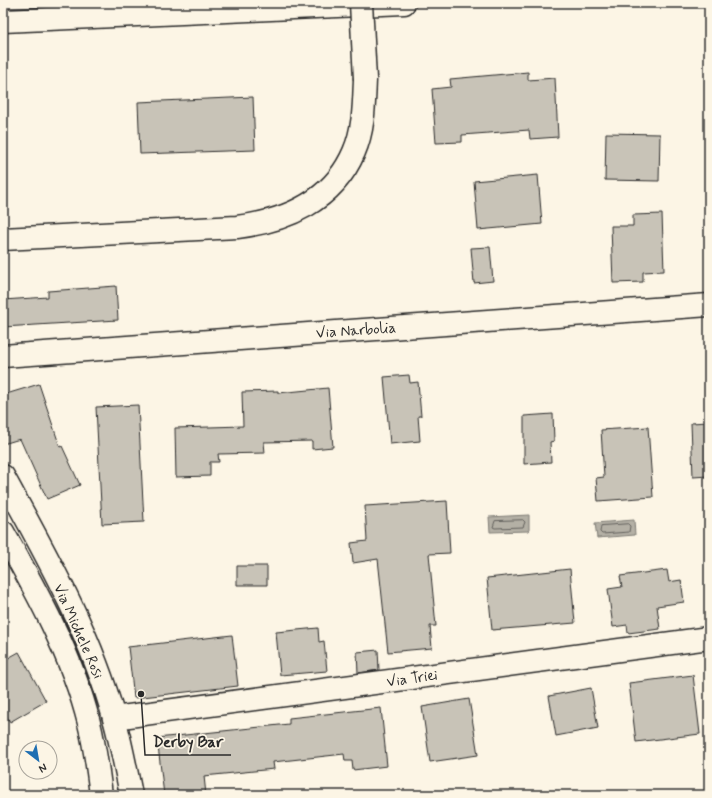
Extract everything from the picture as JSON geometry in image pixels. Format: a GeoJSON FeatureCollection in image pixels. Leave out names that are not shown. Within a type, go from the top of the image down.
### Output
{"type":"FeatureCollection","features":[{"type":"Feature","properties":{"kind":"main road"},"geometry":{"type":"LineString","coordinates":[[3,239],[237,227],[273,221],[295,212],[324,192],[347,166],[355,151],[363,116],[365,80],[361,3]]}},
{"type":"Feature","properties":{"kind":"main road"},"geometry":{"type":"LineString","coordinates":[[3,21],[404,3]]}},
{"type":"Feature","properties":{"kind":"main road","name":"Via Narbolia"},"geometry":{"type":"LineString","coordinates":[[3,356],[709,305]]}},
{"type":"Feature","properties":{"kind":"main road","name":"Via Michele Rosi"},"geometry":{"type":"LineString","coordinates":[[3,476],[48,561],[88,645],[114,718],[131,795]]}},
{"type":"Feature","properties":{"kind":"main road","name":"Via Michele Rosi"},"geometry":{"type":"LineString","coordinates":[[3,532],[28,575],[69,663],[90,724],[101,795]]}},
{"type":"Feature","properties":{"kind":"main road","name":"Via Triei"},"geometry":{"type":"LineString","coordinates":[[114,718],[709,638]]}},
{"type":"Feature","properties":{"kind":"water"},"geometry":{"type":"Polygon","coordinates":[[[529,515],[529,531],[490,532],[489,517],[529,515]]]}},
{"type":"Feature","properties":{"kind":"water"},"geometry":{"type":"Polygon","coordinates":[[[634,520],[635,535],[597,538],[595,523],[634,520]]]}},
{"type":"Feature","properties":{"kind":"building"},"geometry":{"type":"Polygon","coordinates":[[[528,72],[528,80],[555,78],[558,137],[530,139],[529,130],[462,135],[462,142],[436,143],[432,89],[451,87],[450,79],[528,72]]]}},
{"type":"Feature","properties":{"kind":"building"},"geometry":{"type":"Polygon","coordinates":[[[253,97],[255,150],[140,154],[138,102],[253,97]]]}},
{"type":"Feature","properties":{"kind":"building"},"geometry":{"type":"Polygon","coordinates":[[[606,133],[660,134],[659,181],[605,180],[606,133]]]}},
{"type":"Feature","properties":{"kind":"building"},"geometry":{"type":"Polygon","coordinates":[[[538,175],[542,224],[478,230],[474,181],[538,175]]]}},
{"type":"Feature","properties":{"kind":"building"},"geometry":{"type":"Polygon","coordinates":[[[662,214],[664,271],[643,272],[643,282],[613,283],[611,226],[633,226],[633,215],[662,214]]]}},
{"type":"Feature","properties":{"kind":"building"},"geometry":{"type":"Polygon","coordinates":[[[490,247],[493,281],[474,283],[471,248],[490,247]]]}},
{"type":"Feature","properties":{"kind":"building"},"geometry":{"type":"Polygon","coordinates":[[[116,286],[118,320],[3,327],[3,300],[48,297],[48,291],[116,286]]]}},
{"type":"Feature","properties":{"kind":"building"},"geometry":{"type":"Polygon","coordinates":[[[409,375],[410,383],[418,382],[421,416],[418,416],[420,441],[390,444],[384,377],[409,375]]]}},
{"type":"Feature","properties":{"kind":"building"},"geometry":{"type":"Polygon","coordinates":[[[39,384],[60,447],[62,446],[80,485],[47,499],[20,439],[3,444],[3,395],[39,384]]]}},
{"type":"Feature","properties":{"kind":"building"},"geometry":{"type":"Polygon","coordinates":[[[328,388],[333,447],[312,449],[312,441],[264,442],[265,453],[218,454],[219,462],[210,462],[210,476],[176,477],[175,428],[243,426],[242,392],[278,391],[278,393],[328,388]]]}},
{"type":"Feature","properties":{"kind":"building"},"geometry":{"type":"Polygon","coordinates":[[[138,405],[144,522],[102,524],[96,407],[138,405]]]}},
{"type":"Feature","properties":{"kind":"building"},"geometry":{"type":"Polygon","coordinates":[[[553,414],[554,441],[550,442],[551,462],[524,464],[524,416],[553,414]]]}},
{"type":"Feature","properties":{"kind":"building"},"geometry":{"type":"Polygon","coordinates":[[[709,422],[709,476],[693,477],[691,423],[709,422]]]}},
{"type":"Feature","properties":{"kind":"building"},"geometry":{"type":"Polygon","coordinates":[[[648,427],[653,497],[598,501],[596,478],[604,477],[601,430],[648,427]]]}},
{"type":"Feature","properties":{"kind":"building"},"geometry":{"type":"Polygon","coordinates":[[[447,501],[450,553],[429,554],[436,626],[430,626],[432,648],[388,652],[378,559],[353,563],[351,543],[367,541],[365,506],[447,501]]]}},
{"type":"Feature","properties":{"kind":"building"},"geometry":{"type":"Polygon","coordinates":[[[237,566],[267,566],[267,585],[237,585],[237,566]]]}},
{"type":"Feature","properties":{"kind":"building"},"geometry":{"type":"Polygon","coordinates":[[[570,569],[575,623],[492,630],[487,578],[570,569]]]}},
{"type":"Feature","properties":{"kind":"building"},"geometry":{"type":"Polygon","coordinates":[[[667,570],[669,582],[681,580],[684,602],[657,606],[660,629],[628,633],[627,625],[613,627],[608,589],[622,587],[620,576],[667,570]]]}},
{"type":"Feature","properties":{"kind":"building"},"geometry":{"type":"Polygon","coordinates":[[[318,628],[319,642],[324,641],[327,671],[280,675],[276,632],[318,628]]]}},
{"type":"Feature","properties":{"kind":"building"},"geometry":{"type":"Polygon","coordinates":[[[232,635],[238,686],[134,698],[128,647],[232,635]]]}},
{"type":"Feature","properties":{"kind":"building"},"geometry":{"type":"Polygon","coordinates":[[[378,650],[379,670],[358,673],[357,652],[378,650]]]}},
{"type":"Feature","properties":{"kind":"building"},"geometry":{"type":"Polygon","coordinates":[[[19,652],[46,701],[10,722],[3,710],[3,661],[19,652]]]}},
{"type":"Feature","properties":{"kind":"building"},"geometry":{"type":"Polygon","coordinates":[[[693,675],[700,734],[636,742],[629,683],[693,675]]]}},
{"type":"Feature","properties":{"kind":"building"},"geometry":{"type":"Polygon","coordinates":[[[591,688],[598,728],[556,736],[549,696],[591,688]]]}},
{"type":"Feature","properties":{"kind":"building"},"geometry":{"type":"Polygon","coordinates":[[[469,699],[478,755],[430,762],[422,707],[469,699]]]}},
{"type":"Feature","properties":{"kind":"building"},"geometry":{"type":"Polygon","coordinates":[[[381,708],[387,766],[353,770],[352,761],[345,761],[344,754],[273,762],[274,769],[204,776],[206,795],[164,795],[157,738],[289,724],[289,718],[381,708]]]}},
{"type":"Feature","properties":{"kind":"place","name":"Derby Bar"},"geometry":{"type":"Point","coordinates":[141,694]}}]}
